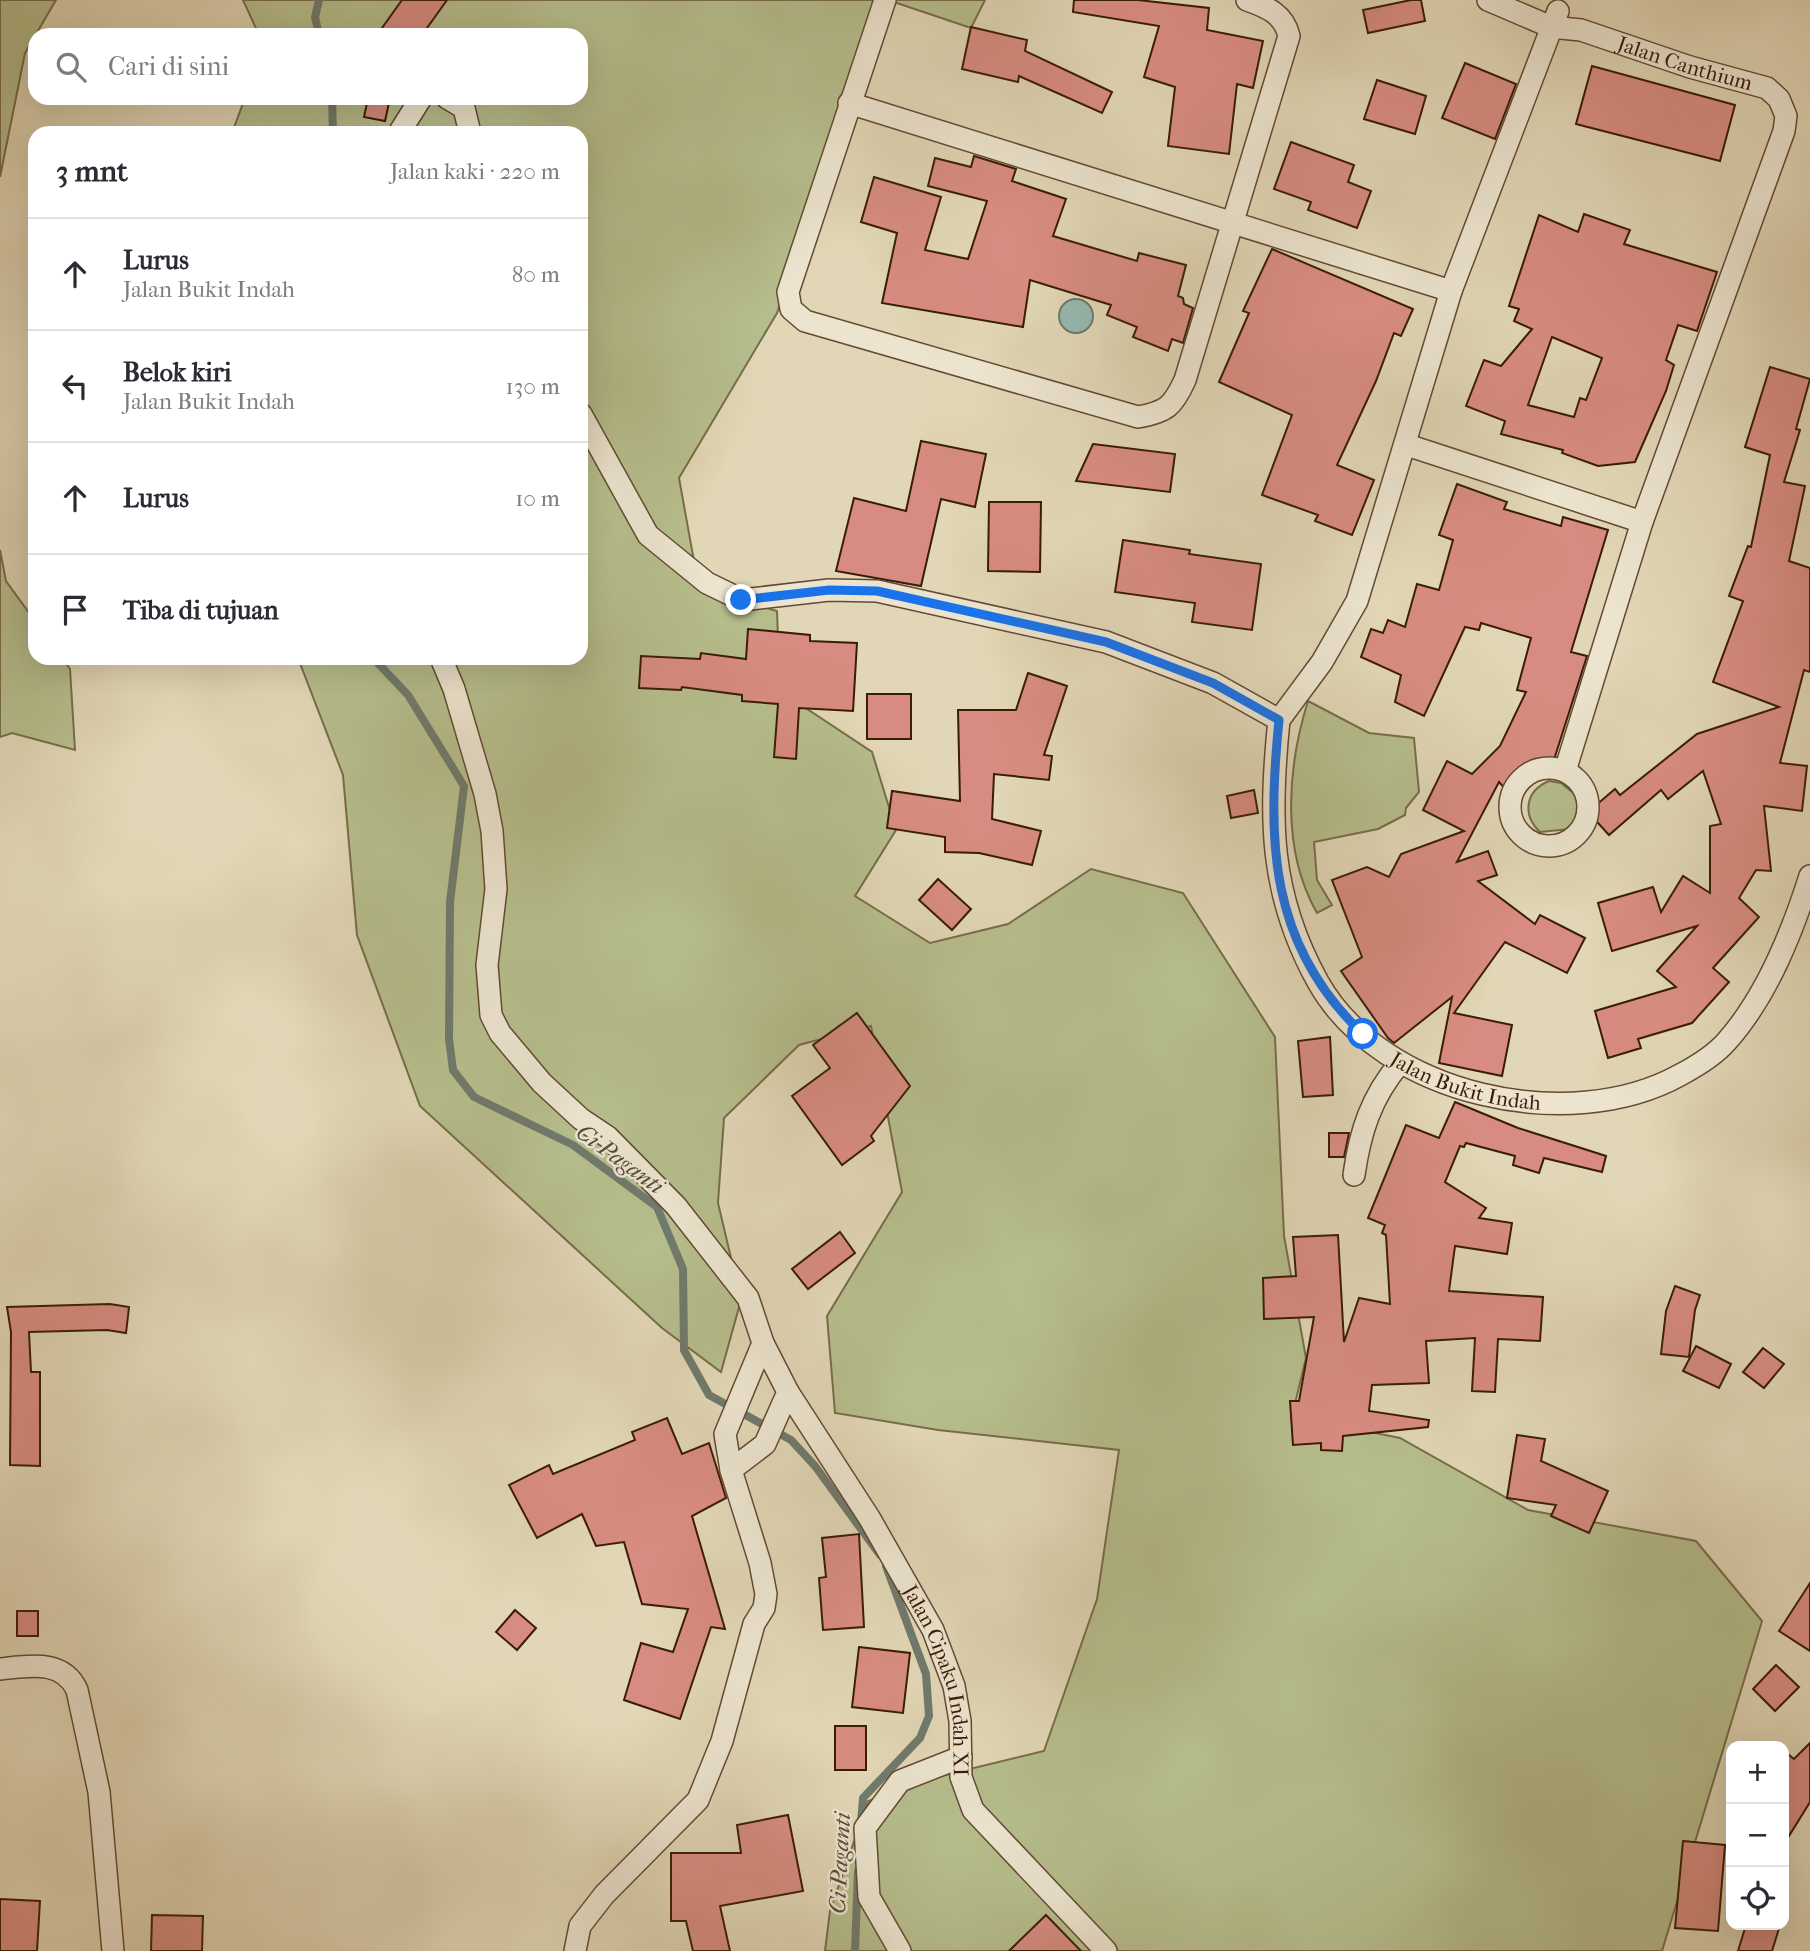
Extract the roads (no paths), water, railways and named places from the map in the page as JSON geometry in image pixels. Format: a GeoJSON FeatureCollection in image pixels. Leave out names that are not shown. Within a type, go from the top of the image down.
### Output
{"type":"FeatureCollection","features":[{"type":"Feature","properties":{"kind":"street"},"geometry":{"type":"LineString","coordinates":[[885,0],[788,292],[791,309],[805,321],[1138,417],[1159,413],[1176,401],[1185,380],[1289,36],[1286,24],[1276,14],[1247,0]]}},
{"type":"Feature","properties":{"kind":"street","name":"Jalan Canthium"},"geometry":{"type":"LineString","coordinates":[[1488,0],[1551,13],[1581,30],[1690,67],[1768,88],[1779,99],[1786,116],[1778,145],[1642,522],[1566,771]]}},
{"type":"Feature","properties":{"kind":"street"},"geometry":{"type":"LineString","coordinates":[[588,427],[648,535],[707,583],[741,600],[829,590],[877,591],[1106,642],[1202,678],[1279,720],[1322,662],[1357,601],[1407,445],[1451,291],[1551,13]]}},
{"type":"Feature","properties":{"kind":"street"},"geometry":{"type":"LineString","coordinates":[[849,103],[1451,291]]}},
{"type":"Feature","properties":{"kind":"street"},"geometry":{"type":"LineString","coordinates":[[403,126],[417,105]]}},
{"type":"Feature","properties":{"kind":"street"},"geometry":{"type":"LineString","coordinates":[[459,105],[464,108],[468,126]]}},
{"type":"Feature","properties":{"kind":"street"},"geometry":{"type":"LineString","coordinates":[[1407,445],[1642,522]]}},
{"type":"Feature","properties":{"kind":"street","name":"Jalan Cipaku Indah XI"},"geometry":{"type":"LineString","coordinates":[[444,665],[454,689],[485,794],[492,831],[496,889],[487,965],[491,1016],[500,1033],[542,1083],[581,1119],[608,1137],[676,1206],[748,1298],[763,1343],[788,1392],[870,1519],[933,1630],[954,1686],[960,1721],[961,1777],[973,1810],[1106,1951]]}},
{"type":"Feature","properties":{"kind":"street","name":"Jalan Bukit Indah"},"geometry":{"type":"LineString","coordinates":[[1279,720],[1271,794],[1280,885],[1289,918],[1319,984],[1335,1007],[1400,1063],[1451,1087],[1517,1102],[1567,1104],[1624,1098],[1666,1083],[1698,1065],[1727,1042],[1754,1004],[1787,938],[1810,876]]}},
{"type":"Feature","properties":{"kind":"street"},"geometry":{"type":"LineString","coordinates":[[1354,1175],[1360,1134],[1381,1085],[1400,1063]]}},
{"type":"Feature","properties":{"kind":"street"},"geometry":{"type":"LineString","coordinates":[[575,1951],[580,1926],[604,1895],[698,1800],[722,1741],[754,1624],[764,1608],[766,1594],[761,1563],[731,1470],[725,1434],[729,1418],[744,1392],[763,1343]]}},
{"type":"Feature","properties":{"kind":"street"},"geometry":{"type":"LineString","coordinates":[[731,1470],[765,1444],[788,1392]]}},
{"type":"Feature","properties":{"kind":"street"},"geometry":{"type":"LineString","coordinates":[[0,1669],[33,1666],[59,1669],[71,1677],[77,1690],[99,1791],[113,1951]]}},
{"type":"Feature","properties":{"kind":"street"},"geometry":{"type":"LineString","coordinates":[[900,1951],[869,1897],[865,1828],[900,1781],[961,1757]]}},
{"type":"Feature","properties":{"kind":"water"},"geometry":{"type":"Polygon","coordinates":[[[1076,299],[1088,304],[1093,316],[1088,328],[1076,333],[1064,328],[1059,316],[1064,304],[1076,299]]]}},
{"type":"Feature","properties":{"kind":"waterway","name":"Ci Paganti"},"geometry":{"type":"LineString","coordinates":[[317,28],[315,17],[319,0]]}},
{"type":"Feature","properties":{"kind":"waterway","name":"Ci Paganti"},"geometry":{"type":"LineString","coordinates":[[332,105],[333,126]]}},
{"type":"Feature","properties":{"kind":"waterway","name":"Ci Paganti"},"geometry":{"type":"LineString","coordinates":[[380,665],[408,695],[464,786],[450,902],[449,1039],[453,1070],[474,1097],[573,1145],[657,1207],[683,1269],[684,1350],[709,1395],[791,1440],[815,1466],[880,1555]]}},
{"type":"Feature","properties":{"kind":"waterway","name":"Ci Paganti"},"geometry":{"type":"LineString","coordinates":[[861,1823],[863,1798],[920,1738],[929,1716],[926,1674],[886,1566]]}},
{"type":"Feature","properties":{"kind":"waterway","name":"Ci Paganti"},"geometry":{"type":"LineString","coordinates":[[855,1951],[858,1871]]}}]}
